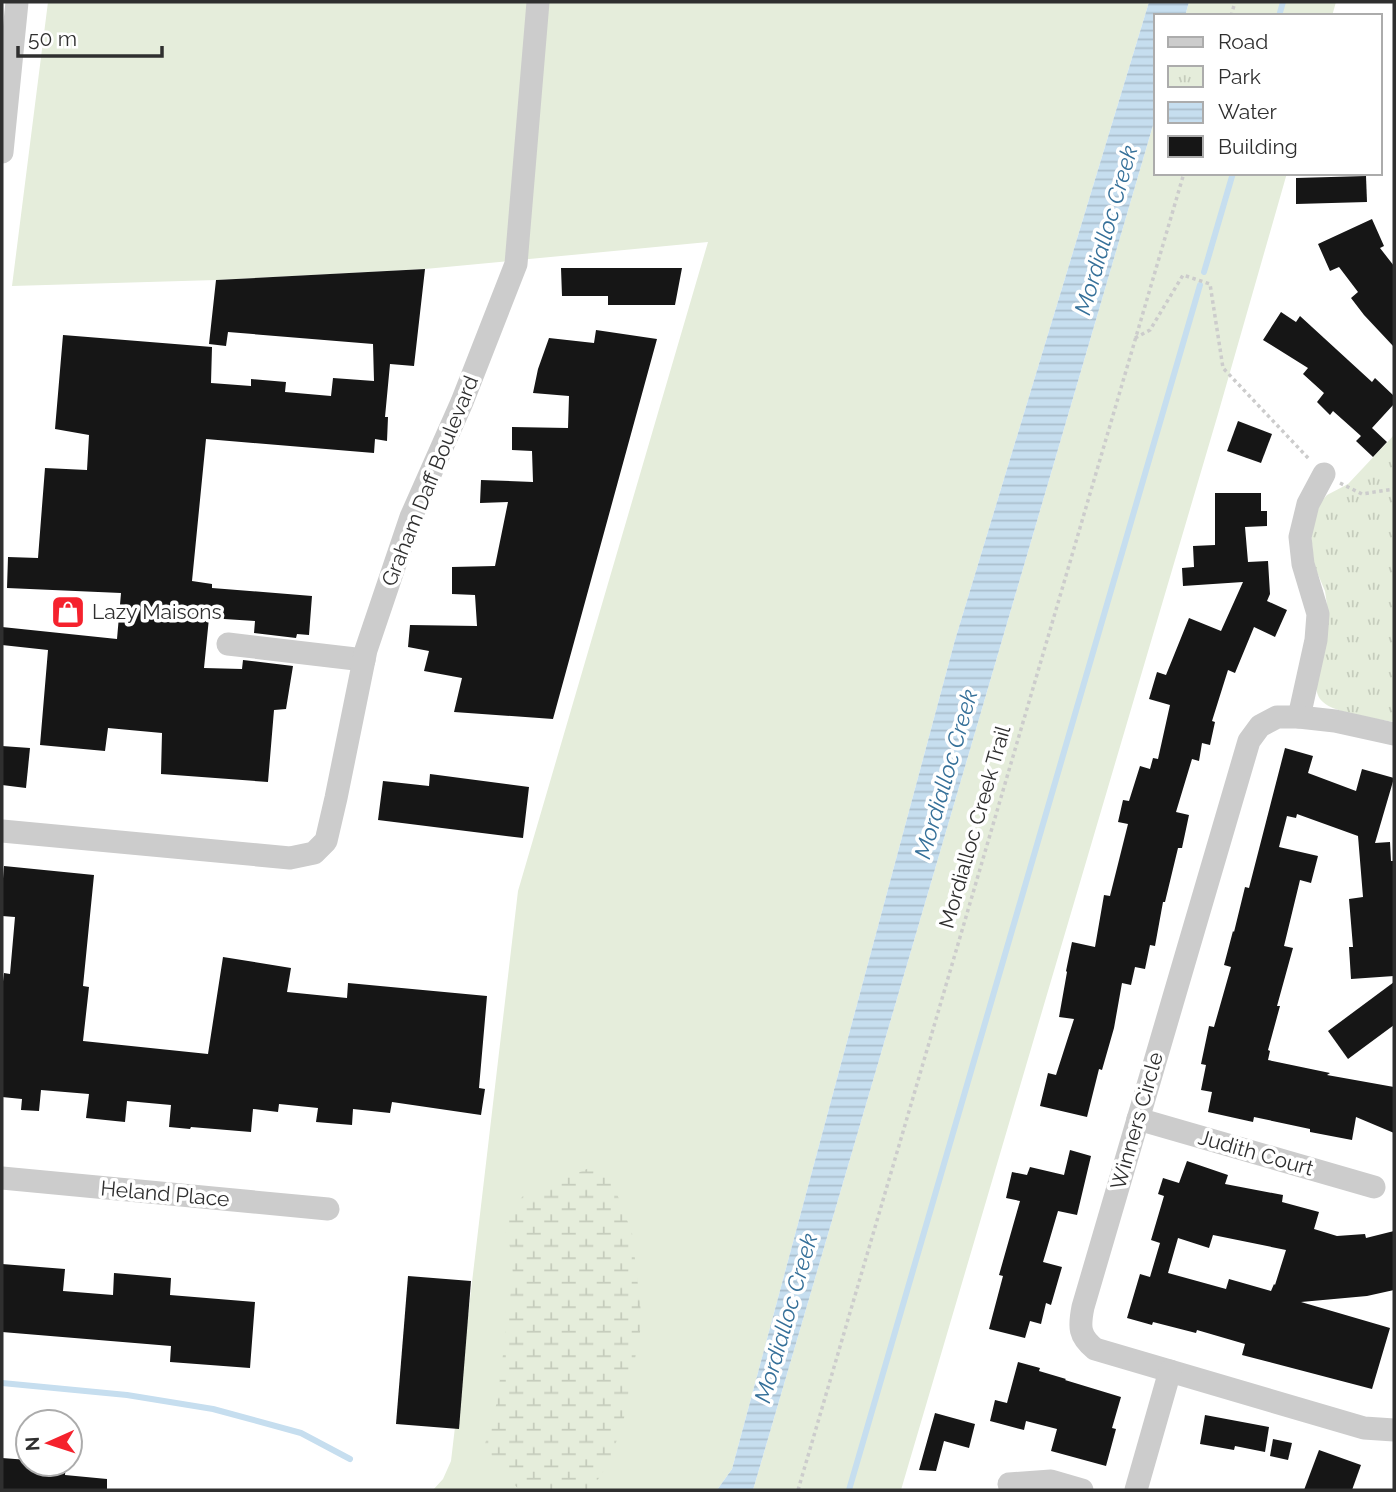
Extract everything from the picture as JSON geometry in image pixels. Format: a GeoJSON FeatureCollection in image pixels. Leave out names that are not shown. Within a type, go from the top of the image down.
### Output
{"type":"FeatureCollection","features":[{"type":"Feature","properties":{"kind":"street"},"geometry":{"type":"LineString","coordinates":[[2,152],[5,79],[17,2]]}},
{"type":"Feature","properties":{"kind":"street","name":"Graham Daff Boulevard"},"geometry":{"type":"LineString","coordinates":[[2,831],[290,858],[314,853],[326,841],[364,660],[411,517],[462,402],[516,264],[538,2]]}},
{"type":"Feature","properties":{"kind":"street"},"geometry":{"type":"LineString","coordinates":[[1298,717],[1316,640],[1318,614],[1303,564],[1300,537],[1308,504],[1324,474]]}},
{"type":"Feature","properties":{"kind":"street"},"geometry":{"type":"LineString","coordinates":[[228,644],[364,660]]}},
{"type":"Feature","properties":{"kind":"street","name":"Winners Circle"},"geometry":{"type":"LineString","coordinates":[[1394,734],[1335,722],[1278,717],[1260,726],[1249,741],[1080,1320],[1081,1333],[1095,1349],[1364,1428],[1394,1430]]}},
{"type":"Feature","properties":{"kind":"street","name":"Judith Court"},"geometry":{"type":"LineString","coordinates":[[1138,1119],[1374,1187]]}},
{"type":"Feature","properties":{"kind":"street","name":"Heland Place"},"geometry":{"type":"LineString","coordinates":[[2,1178],[328,1209]]}},
{"type":"Feature","properties":{"kind":"street"},"geometry":{"type":"LineString","coordinates":[[1136,1490],[1170,1371]]}},
{"type":"Feature","properties":{"kind":"street"},"geometry":{"type":"LineString","coordinates":[[1009,1483],[1051,1481],[1082,1490]]}},
{"type":"Feature","properties":{"kind":"path","name":"Mordialloc Creek Trail"},"geometry":{"type":"LineString","coordinates":[[798,1490],[1183,175]]}},
{"type":"Feature","properties":{"kind":"path"},"geometry":{"type":"LineString","coordinates":[[1134,338],[1150,330],[1183,275],[1210,284],[1223,368],[1324,474],[1362,494],[1394,489]]}},
{"type":"Feature","properties":{"kind":"green space"},"geometry":{"type":"Polygon","coordinates":[[[48,2],[1149,2],[955,640],[732,1469],[717,1490],[433,1490],[443,1479],[451,1461],[518,891],[708,242],[425,269],[216,280],[12,286],[48,2]]]}},
{"type":"Feature","properties":{"kind":"green space"},"geometry":{"type":"Polygon","coordinates":[[[1189,2],[1336,2],[1333,14],[1186,14],[1189,2]]]}},
{"type":"Feature","properties":{"kind":"green space"},"geometry":{"type":"Polygon","coordinates":[[[1154,122],[1154,175],[1286,175],[1218,414],[901,1490],[753,1490],[1154,122]]]}},
{"type":"Feature","properties":{"kind":"green space"},"geometry":{"type":"Polygon","coordinates":[[[1394,435],[1394,722],[1336,709],[1318,696],[1316,682],[1327,605],[1325,591],[1314,565],[1311,533],[1319,504],[1327,495],[1348,484],[1394,435]]]}},
{"type":"Feature","properties":{"kind":"green space"},"geometry":{"type":"Polygon","coordinates":[[[594,1166],[609,1173],[632,1233],[642,1321],[624,1418],[610,1461],[591,1490],[520,1490],[501,1473],[485,1444],[497,1402],[513,1275],[511,1251],[502,1219],[523,1196],[594,1166]]]}},
{"type":"Feature","properties":{"kind":"water","name":"Mordialloc Creek"},"geometry":{"type":"Polygon","coordinates":[[[1149,2],[1189,2],[1186,14],[1154,14],[1154,122],[753,1490],[717,1490],[732,1469],[955,640],[1149,2]]]}},
{"type":"Feature","properties":{"kind":"building"},"geometry":{"type":"Polygon","coordinates":[[[1366,176],[1367,202],[1296,204],[1296,178],[1366,176]]]}},
{"type":"Feature","properties":{"kind":"building"},"geometry":{"type":"Polygon","coordinates":[[[1372,219],[1384,246],[1380,248],[1394,266],[1394,347],[1351,298],[1358,292],[1339,267],[1330,271],[1318,244],[1372,219]]]}},
{"type":"Feature","properties":{"kind":"building"},"geometry":{"type":"Polygon","coordinates":[[[561,268],[682,268],[675,305],[608,305],[608,296],[562,296],[561,268]]]}},
{"type":"Feature","properties":{"kind":"building"},"geometry":{"type":"Polygon","coordinates":[[[425,269],[414,366],[390,364],[385,417],[388,417],[387,441],[375,439],[374,453],[206,439],[192,581],[212,584],[212,588],[312,596],[309,635],[297,634],[296,638],[254,633],[255,621],[209,618],[204,668],[242,669],[243,660],[293,666],[286,709],[274,710],[268,782],[161,774],[162,733],[108,728],[105,751],[40,745],[48,650],[2,645],[2,627],[117,639],[121,593],[7,588],[8,557],[38,558],[45,468],[87,470],[89,435],[55,429],[63,335],[212,347],[211,383],[251,386],[251,379],[286,382],[285,392],[331,396],[333,378],[374,381],[373,344],[228,332],[226,346],[209,344],[216,280],[425,269]]]}},
{"type":"Feature","properties":{"kind":"building"},"geometry":{"type":"Polygon","coordinates":[[[1281,312],[1296,322],[1300,316],[1372,382],[1375,378],[1394,396],[1394,404],[1372,428],[1387,442],[1373,457],[1356,441],[1361,436],[1333,411],[1330,415],[1317,402],[1324,393],[1303,374],[1308,368],[1263,340],[1281,312]]]}},
{"type":"Feature","properties":{"kind":"building"},"geometry":{"type":"Polygon","coordinates":[[[596,330],[657,339],[553,719],[454,712],[462,678],[424,671],[429,651],[408,647],[410,625],[477,626],[475,595],[452,594],[452,567],[495,566],[508,502],[480,503],[481,480],[533,482],[532,451],[512,450],[512,427],[568,428],[569,396],[533,393],[538,369],[549,338],[594,343],[596,330]]]}},
{"type":"Feature","properties":{"kind":"building"},"geometry":{"type":"Polygon","coordinates":[[[1238,421],[1272,434],[1261,463],[1227,451],[1238,421]]]}},
{"type":"Feature","properties":{"kind":"building"},"geometry":{"type":"Polygon","coordinates":[[[1215,493],[1261,493],[1261,511],[1267,511],[1267,526],[1245,527],[1248,562],[1268,561],[1270,594],[1267,601],[1287,610],[1275,637],[1254,627],[1235,673],[1228,670],[1212,721],[1215,722],[1210,745],[1202,743],[1199,761],[1192,759],[1176,812],[1189,815],[1182,848],[1178,848],[1163,902],[1155,946],[1150,945],[1145,969],[1135,967],[1131,985],[1122,983],[1114,1028],[1102,1070],[1099,1069],[1087,1117],[1040,1106],[1048,1073],[1056,1075],[1074,1019],[1059,1017],[1072,942],[1095,947],[1104,895],[1110,896],[1128,824],[1118,822],[1123,800],[1129,801],[1140,766],[1150,769],[1153,758],[1158,759],[1170,705],[1149,699],[1157,672],[1166,675],[1189,618],[1221,631],[1243,582],[1183,586],[1182,568],[1194,567],[1193,546],[1215,545],[1215,493]]]}},
{"type":"Feature","properties":{"kind":"building"},"geometry":{"type":"Polygon","coordinates":[[[2,746],[30,748],[26,788],[2,785],[2,746]]]}},
{"type":"Feature","properties":{"kind":"building"},"geometry":{"type":"Polygon","coordinates":[[[1285,748],[1313,756],[1308,773],[1356,791],[1362,769],[1394,778],[1375,843],[1390,842],[1391,861],[1394,861],[1394,976],[1351,979],[1349,947],[1353,947],[1349,899],[1363,897],[1358,836],[1297,814],[1296,818],[1287,816],[1279,847],[1318,856],[1311,883],[1300,880],[1284,946],[1293,948],[1277,1006],[1280,1006],[1268,1050],[1268,1060],[1330,1073],[1327,1075],[1394,1087],[1394,1133],[1356,1117],[1352,1140],[1254,1117],[1253,1122],[1208,1112],[1212,1092],[1201,1090],[1206,1065],[1201,1064],[1209,1026],[1214,1027],[1231,967],[1224,965],[1245,887],[1249,888],[1285,748]]]}},
{"type":"Feature","properties":{"kind":"building"},"geometry":{"type":"Polygon","coordinates":[[[430,774],[529,787],[523,838],[378,820],[383,781],[429,786],[430,774]]]}},
{"type":"Feature","properties":{"kind":"building"},"geometry":{"type":"Polygon","coordinates":[[[4,866],[94,875],[83,986],[89,987],[83,1041],[208,1054],[223,957],[291,968],[287,992],[347,998],[348,983],[487,996],[479,1088],[485,1089],[481,1115],[392,1102],[390,1113],[353,1109],[352,1125],[316,1122],[318,1108],[279,1104],[278,1112],[253,1109],[251,1132],[190,1129],[169,1127],[171,1105],[127,1101],[125,1122],[86,1118],[89,1094],[41,1090],[39,1111],[21,1110],[22,1099],[2,1097],[2,990],[4,973],[10,974],[15,917],[2,916],[4,866]]]}},
{"type":"Feature","properties":{"kind":"building"},"geometry":{"type":"Polygon","coordinates":[[[1394,982],[1394,1025],[1348,1059],[1328,1031],[1394,982]]]}},
{"type":"Feature","properties":{"kind":"building"},"geometry":{"type":"Polygon","coordinates":[[[1070,1150],[1091,1156],[1077,1215],[1058,1211],[1043,1262],[1062,1267],[1051,1305],[1046,1303],[1041,1324],[1030,1321],[1025,1338],[989,1329],[1003,1276],[999,1275],[1020,1201],[1006,1198],[1012,1172],[1027,1175],[1030,1167],[1064,1175],[1070,1150]]]}},
{"type":"Feature","properties":{"kind":"building"},"geometry":{"type":"Polygon","coordinates":[[[1187,1161],[1228,1175],[1225,1184],[1283,1195],[1282,1202],[1319,1212],[1314,1229],[1337,1236],[1365,1234],[1366,1238],[1394,1231],[1394,1290],[1367,1296],[1301,1302],[1390,1328],[1372,1389],[1242,1355],[1245,1344],[1197,1330],[1196,1333],[1127,1318],[1140,1274],[1150,1277],[1160,1243],[1151,1240],[1164,1196],[1158,1194],[1163,1178],[1179,1183],[1187,1161]],[[1213,1235],[1209,1248],[1178,1238],[1168,1273],[1226,1289],[1229,1279],[1271,1291],[1286,1250],[1213,1235]]]}},
{"type":"Feature","properties":{"kind":"building"},"geometry":{"type":"Polygon","coordinates":[[[2,1264],[65,1269],[63,1291],[113,1295],[114,1273],[171,1278],[170,1295],[255,1302],[250,1368],[170,1362],[171,1346],[2,1332],[2,1264]]]}},
{"type":"Feature","properties":{"kind":"building"},"geometry":{"type":"Polygon","coordinates":[[[408,1276],[471,1281],[459,1429],[396,1424],[408,1276]]]}},
{"type":"Feature","properties":{"kind":"building"},"geometry":{"type":"Polygon","coordinates":[[[1018,1362],[1121,1397],[1112,1428],[1116,1429],[1106,1466],[1051,1451],[1057,1429],[1026,1421],[1024,1430],[990,1421],[995,1400],[1007,1403],[1018,1362]]]}},
{"type":"Feature","properties":{"kind":"building"},"geometry":{"type":"Polygon","coordinates":[[[935,1413],[975,1424],[969,1448],[944,1441],[936,1471],[919,1470],[935,1413]]]}},
{"type":"Feature","properties":{"kind":"building"},"geometry":{"type":"Polygon","coordinates":[[[1205,1415],[1269,1427],[1265,1452],[1235,1446],[1234,1450],[1200,1444],[1205,1415]]]}},
{"type":"Feature","properties":{"kind":"building"},"geometry":{"type":"Polygon","coordinates":[[[1273,1439],[1292,1443],[1288,1460],[1270,1456],[1273,1439]]]}},
{"type":"Feature","properties":{"kind":"building"},"geometry":{"type":"Polygon","coordinates":[[[1319,1450],[1361,1465],[1352,1490],[1304,1490],[1319,1450]]]}},
{"type":"Feature","properties":{"kind":"building"},"geometry":{"type":"Polygon","coordinates":[[[2,1458],[14,1459],[14,1478],[107,1479],[107,1490],[2,1490],[2,1458]]]}},
{"type":"Feature","properties":{"kind":"waterway"},"geometry":{"type":"LineString","coordinates":[[1280,14],[1283,2]]}},
{"type":"Feature","properties":{"kind":"waterway"},"geometry":{"type":"LineString","coordinates":[[1204,272],[1232,175]]}},
{"type":"Feature","properties":{"kind":"waterway"},"geometry":{"type":"LineString","coordinates":[[849,1490],[1200,285]]}},
{"type":"Feature","properties":{"kind":"waterway"},"geometry":{"type":"LineString","coordinates":[[2,1383],[127,1395],[213,1409],[301,1433],[350,1459]]}},
{"type":"Feature","properties":{"kind":"place","name":"Lazy Maisons"},"geometry":{"type":"Point","coordinates":[68,612]}}]}
